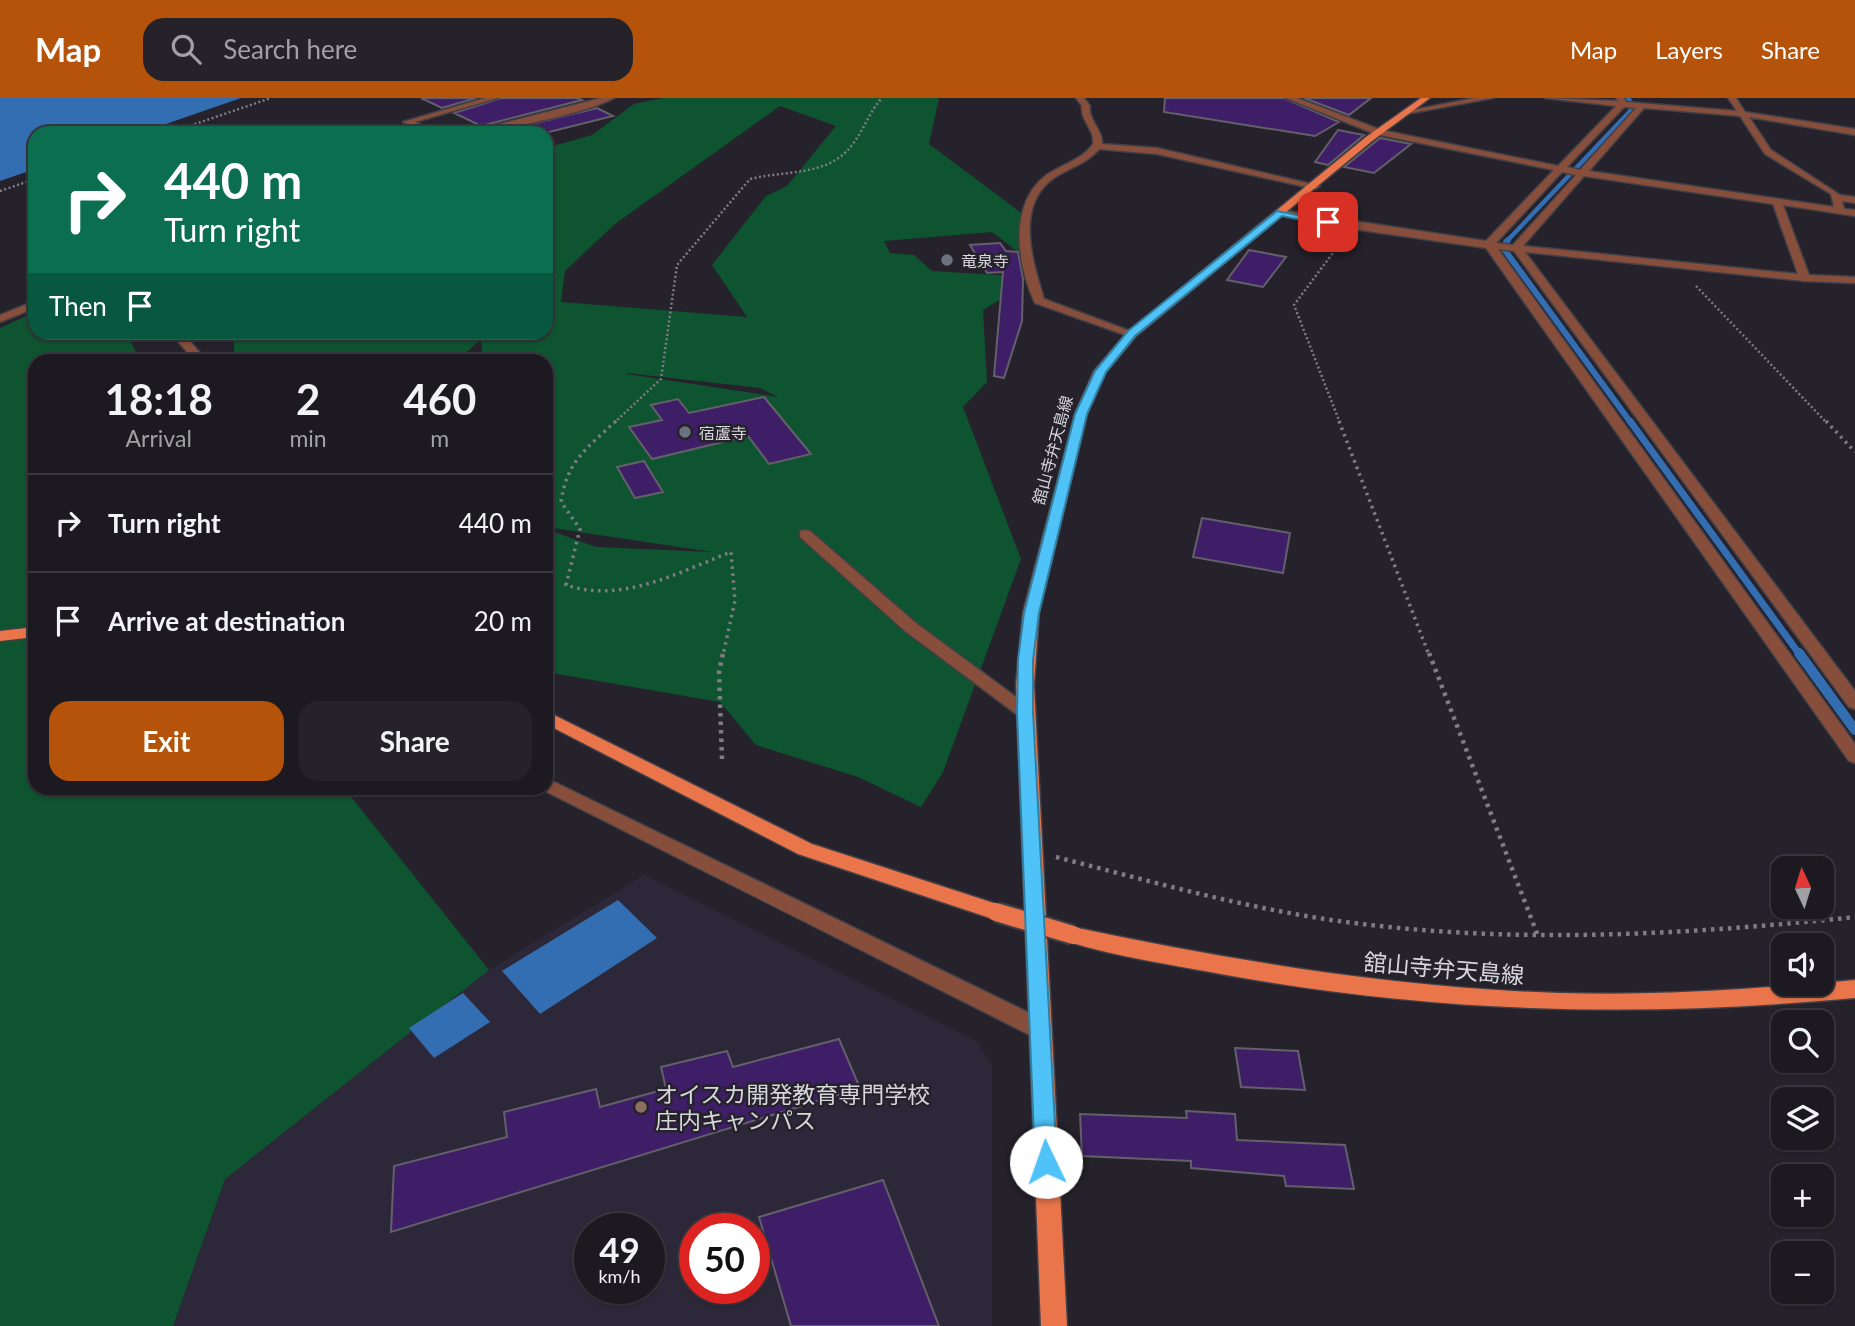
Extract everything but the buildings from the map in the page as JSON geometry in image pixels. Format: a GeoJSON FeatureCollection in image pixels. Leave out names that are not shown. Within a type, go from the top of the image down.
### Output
{"type":"FeatureCollection","features":[{"type":"Feature","properties":{"kind":"main road","name":"舘山寺弁天島線"},"geometry":{"type":"LineString","coordinates":[[1054,1326],[1025,712],[1026,660],[1031,613],[1081,414],[1100,371],[1132,334],[1415,103]]}},
{"type":"Feature","properties":{"kind":"main road"},"geometry":{"type":"LineString","coordinates":[[0,636],[28,633]]}},
{"type":"Feature","properties":{"kind":"main road","name":"舘山寺弁天島線"},"geometry":{"type":"LineString","coordinates":[[553,721],[805,849],[1073,935],[1193,961],[1382,990],[1510,1000],[1699,1002],[1855,989]]}},
{"type":"Feature","properties":{"kind":"street"},"geometry":{"type":"LineString","coordinates":[[417,126],[407,122],[494,98]]}},
{"type":"Feature","properties":{"kind":"street"},"geometry":{"type":"LineString","coordinates":[[501,126],[610,98]]}},
{"type":"Feature","properties":{"kind":"street"},"geometry":{"type":"LineString","coordinates":[[1080,98],[1086,106],[1085,114],[1098,138],[1097,146],[1087,156],[1057,171],[1043,183],[1025,224],[1028,260],[1039,301],[1132,334]]}},
{"type":"Feature","properties":{"kind":"street"},"geometry":{"type":"LineString","coordinates":[[1290,98],[1378,132],[1563,170],[1855,213]]}},
{"type":"Feature","properties":{"kind":"street"},"geometry":{"type":"LineString","coordinates":[[1415,103],[1489,98]]}},
{"type":"Feature","properties":{"kind":"street"},"geometry":{"type":"LineString","coordinates":[[1549,98],[1622,101],[1743,114],[1855,132]]}},
{"type":"Feature","properties":{"kind":"street"},"geometry":{"type":"LineString","coordinates":[[1732,98],[1768,152],[1835,193],[1840,210]]}},
{"type":"Feature","properties":{"kind":"street"},"geometry":{"type":"LineString","coordinates":[[1489,244],[1563,170],[1622,101]]}},
{"type":"Feature","properties":{"kind":"street"},"geometry":{"type":"LineString","coordinates":[[1516,247],[1643,105]]}},
{"type":"Feature","properties":{"kind":"street"},"geometry":{"type":"LineString","coordinates":[[1097,146],[1157,151],[1315,186]]}},
{"type":"Feature","properties":{"kind":"street"},"geometry":{"type":"LineString","coordinates":[[1836,197],[1855,200]]}},
{"type":"Feature","properties":{"kind":"street"},"geometry":{"type":"LineString","coordinates":[[1777,201],[1804,278]]}},
{"type":"Feature","properties":{"kind":"street"},"geometry":{"type":"LineString","coordinates":[[1281,213],[1352,227],[1489,244],[1804,278],[1855,280]]}},
{"type":"Feature","properties":{"kind":"street"},"geometry":{"type":"LineString","coordinates":[[1489,244],[1855,757]]}},
{"type":"Feature","properties":{"kind":"street"},"geometry":{"type":"LineString","coordinates":[[1516,247],[1855,703]]}},
{"type":"Feature","properties":{"kind":"street"},"geometry":{"type":"LineString","coordinates":[[0,319],[28,307]]}},
{"type":"Feature","properties":{"kind":"street"},"geometry":{"type":"LineString","coordinates":[[182,340],[195,354]]}},
{"type":"Feature","properties":{"kind":"street"},"geometry":{"type":"LineString","coordinates":[[805,534],[875,599],[965,671],[1025,712]]}},
{"type":"Feature","properties":{"kind":"street"},"geometry":{"type":"LineString","coordinates":[[553,787],[1040,1029]]}},
{"type":"Feature","properties":{"kind":"path"},"geometry":{"type":"LineString","coordinates":[[189,126],[271,98]]}},
{"type":"Feature","properties":{"kind":"path"},"geometry":{"type":"LineString","coordinates":[[722,759],[719,672],[735,601],[731,552],[639,588],[581,590],[566,585],[566,574],[572,564],[580,529],[561,502],[565,476],[586,449],[661,379],[677,265],[690,247],[750,179],[819,170],[843,155],[872,108],[882,98]]}},
{"type":"Feature","properties":{"kind":"path"},"geometry":{"type":"LineString","coordinates":[[0,191],[28,181]]}},
{"type":"Feature","properties":{"kind":"path"},"geometry":{"type":"LineString","coordinates":[[1352,227],[1294,305],[1538,936]]}},
{"type":"Feature","properties":{"kind":"path"},"geometry":{"type":"LineString","coordinates":[[1677,265],[1855,452]]}},
{"type":"Feature","properties":{"kind":"path"},"geometry":{"type":"LineString","coordinates":[[1031,851],[1238,903],[1402,928],[1538,936],[1653,934],[1855,918]]}},
{"type":"Feature","properties":{"kind":"shaded area","name":"オイスカ開発教育専門学校 庄内キャンパス"},"geometry":{"type":"Polygon","coordinates":[[[644,875],[976,1041],[992,1064],[992,1326],[160,1326],[225,1179],[358,1050],[644,875]]]}},
{"type":"Feature","properties":{"kind":"green space"},"geometry":{"type":"Polygon","coordinates":[[[663,98],[939,98],[929,144],[1028,218],[1029,260],[992,232],[884,241],[890,253],[914,255],[932,271],[1013,276],[1024,285],[983,310],[987,382],[963,407],[1021,559],[943,772],[921,807],[858,777],[756,745],[720,702],[553,673],[553,532],[596,547],[712,552],[553,528],[553,354],[482,354],[481,340],[553,340],[553,146],[592,135],[634,104],[663,98]],[[780,106],[615,224],[565,271],[561,302],[747,317],[712,265],[766,196],[787,186],[836,126],[780,106]],[[627,373],[778,397],[760,388],[627,373]]]}},
{"type":"Feature","properties":{"kind":"green space"},"geometry":{"type":"Polygon","coordinates":[[[28,315],[28,340],[130,340],[137,354],[28,354],[28,795],[350,795],[489,970],[225,1179],[173,1326],[0,1326],[0,328],[28,315]]]}},
{"type":"Feature","properties":{"kind":"green space"},"geometry":{"type":"Polygon","coordinates":[[[234,340],[480,340],[465,354],[234,354],[234,340]]]}},
{"type":"Feature","properties":{"kind":"water"},"geometry":{"type":"Polygon","coordinates":[[[0,98],[241,98],[160,126],[28,126],[28,171],[0,181],[0,98]]]}},
{"type":"Feature","properties":{"kind":"water"},"geometry":{"type":"Polygon","coordinates":[[[618,900],[657,938],[540,1014],[502,971],[618,900]]]}},
{"type":"Feature","properties":{"kind":"water"},"geometry":{"type":"Polygon","coordinates":[[[463,993],[490,1022],[434,1058],[409,1028],[463,993]]]}},
{"type":"Feature","properties":{"kind":"waterway"},"geometry":{"type":"LineString","coordinates":[[1507,241],[1634,107]]}},
{"type":"Feature","properties":{"kind":"waterway"},"geometry":{"type":"LineString","coordinates":[[1504,249],[1631,423]]}},
{"type":"Feature","properties":{"kind":"waterway"},"geometry":{"type":"LineString","coordinates":[[1630,421],[1800,655]]}},
{"type":"Feature","properties":{"kind":"waterway"},"geometry":{"type":"LineString","coordinates":[[1799,653],[1855,730]]}},
{"type":"Feature","properties":{"kind":"place","name":"竜泉寺"},"geometry":{"type":"Point","coordinates":[947,260]}},
{"type":"Feature","properties":{"kind":"place","name":"宿蘆寺"},"geometry":{"type":"Point","coordinates":[685,432]}},
{"type":"Feature","properties":{"kind":"place","name":"オイスカ開発教育専門学校 庄内キャンパス"},"geometry":{"type":"Point","coordinates":[641,1107]}},
{"type":"Feature","properties":{"kind":"route"},"geometry":{"type":"LineString","coordinates":[[1046,1162],[1025,712],[1026,660],[1031,613],[1081,414],[1100,371],[1120,345],[1281,213],[1328,222]]}}]}
